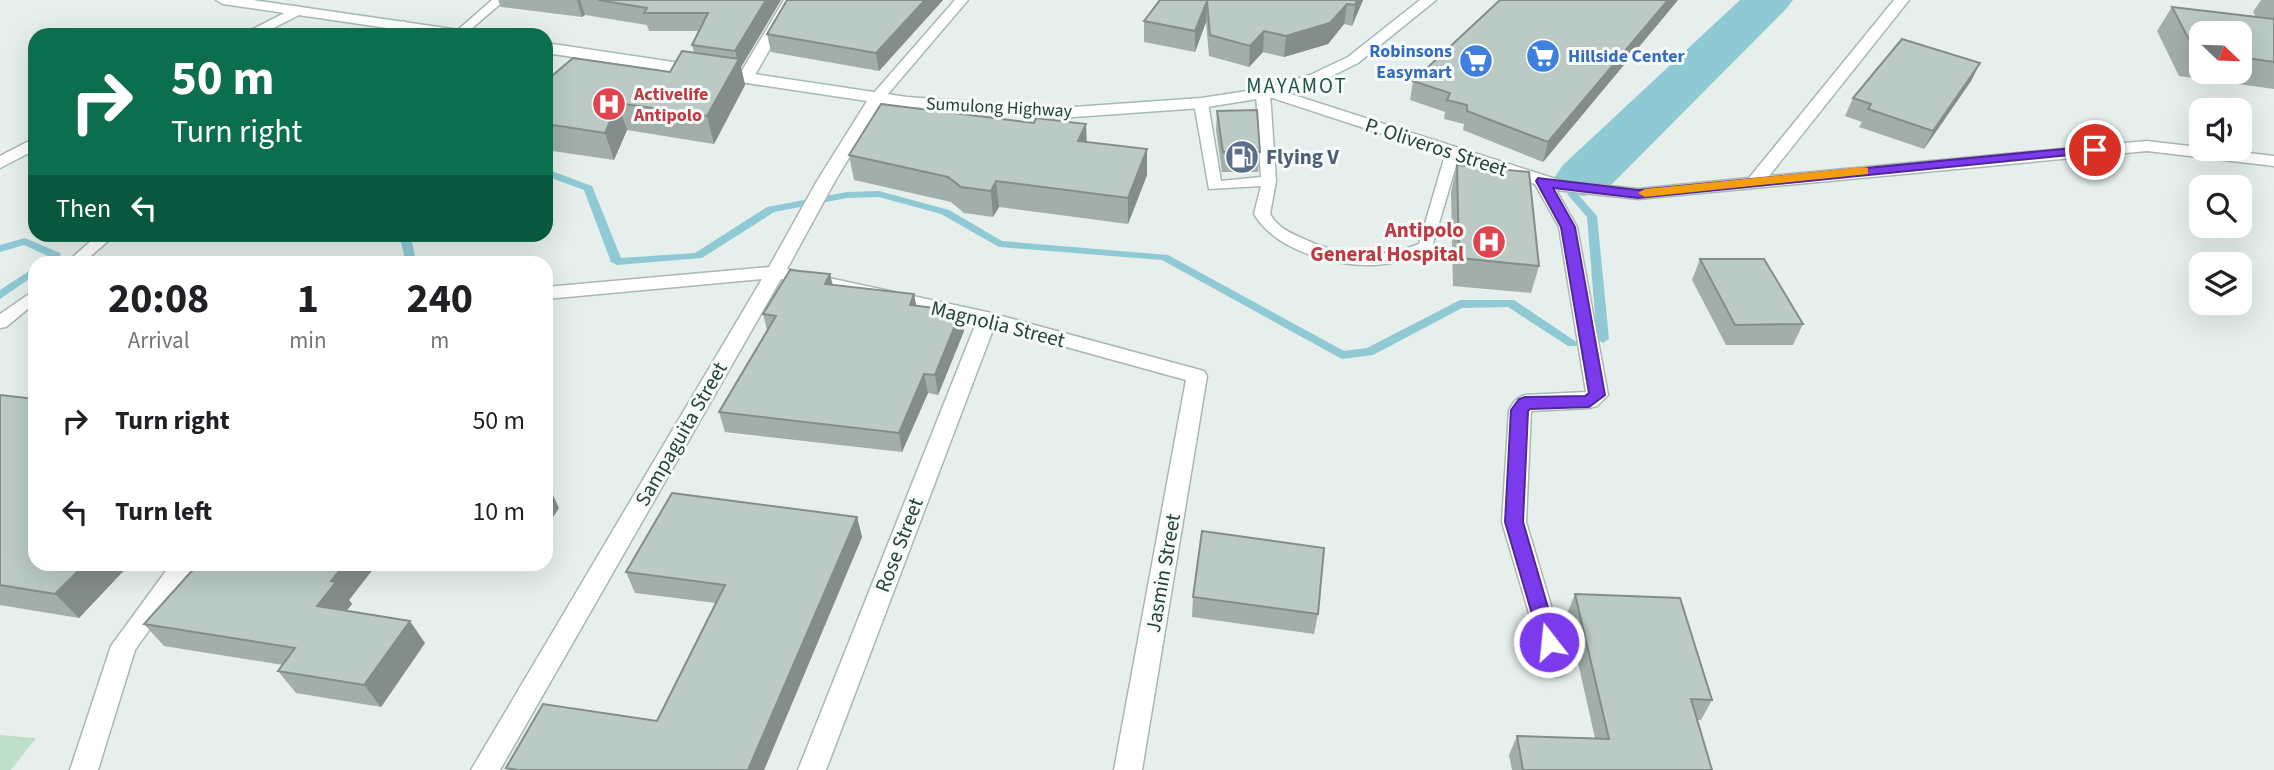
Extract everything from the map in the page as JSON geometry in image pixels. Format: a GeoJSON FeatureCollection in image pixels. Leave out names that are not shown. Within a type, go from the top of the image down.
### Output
{"type":"FeatureCollection","features":[{"type":"Feature","properties":{"kind":"street"},"geometry":{"type":"LineString","coordinates":[[223,0],[423,28]]}},
{"type":"Feature","properties":{"kind":"street"},"geometry":{"type":"LineString","coordinates":[[745,79],[791,0]]}},
{"type":"Feature","properties":{"kind":"street","name":"Sumulong Highway"},"geometry":{"type":"LineString","coordinates":[[553,49],[877,98],[1060,113],[1201,103],[1266,93],[1316,78],[1353,60],[1429,0]]}},
{"type":"Feature","properties":{"kind":"street"},"geometry":{"type":"LineString","coordinates":[[1756,181],[1902,0]]}},
{"type":"Feature","properties":{"kind":"street"},"geometry":{"type":"LineString","coordinates":[[262,28],[298,10]]}},
{"type":"Feature","properties":{"kind":"street","name":"P. Oliveros Street"},"geometry":{"type":"LineString","coordinates":[[1266,93],[1551,184],[1638,194],[2147,146],[2271,163]]}},
{"type":"Feature","properties":{"kind":"street","name":"Sampaguita Street"},"geometry":{"type":"LineString","coordinates":[[485,770],[776,272],[826,181],[877,98]]}},
{"type":"Feature","properties":{"kind":"street"},"geometry":{"type":"LineString","coordinates":[[0,163],[28,147]]}},
{"type":"Feature","properties":{"kind":"street"},"geometry":{"type":"LineString","coordinates":[[1551,184],[1568,227],[1597,395],[1589,401],[1525,403],[1520,410],[1514,522],[1556,666]]}},
{"type":"Feature","properties":{"kind":"street","name":"Magnolia Street"},"geometry":{"type":"LineString","coordinates":[[553,292],[776,272],[987,319],[1198,376]]}},
{"type":"Feature","properties":{"kind":"street","name":"Rose Street"},"geometry":{"type":"LineString","coordinates":[[812,770],[987,319]]}},
{"type":"Feature","properties":{"kind":"street","name":"Jasmin Street"},"geometry":{"type":"LineString","coordinates":[[1128,770],[1198,376]]}},
{"type":"Feature","properties":{"kind":"street"},"geometry":{"type":"LineString","coordinates":[[84,770],[124,646],[179,571]]}},
{"type":"Feature","properties":{"kind":"lane"},"geometry":{"type":"LineString","coordinates":[[469,28],[499,0]]}},
{"type":"Feature","properties":{"kind":"lane"},"geometry":{"type":"LineString","coordinates":[[877,98],[908,59],[962,0]]}},
{"type":"Feature","properties":{"kind":"lane"},"geometry":{"type":"LineString","coordinates":[[399,28],[404,25]]}},
{"type":"Feature","properties":{"kind":"lane"},"geometry":{"type":"LineString","coordinates":[[1266,93],[1269,181],[1262,214],[1270,228],[1322,254],[1369,262],[1405,257],[1426,247],[1453,152]]}},
{"type":"Feature","properties":{"kind":"lane"},"geometry":{"type":"LineString","coordinates":[[1201,103],[1214,186],[1269,181]]}},
{"type":"Feature","properties":{"kind":"lane"},"geometry":{"type":"LineString","coordinates":[[82,256],[100,242]]}},
{"type":"Feature","properties":{"kind":"lane"},"geometry":{"type":"LineString","coordinates":[[0,323],[28,301]]}},
{"type":"Feature","properties":{"kind":"green space"},"geometry":{"type":"Polygon","coordinates":[[[0,735],[36,738],[11,770],[0,770],[0,735]]]}},
{"type":"Feature","properties":{"kind":"building"},"geometry":{"type":"Polygon","coordinates":[[[598,0],[766,0],[735,51],[692,45],[708,13],[644,13],[647,8],[598,0]]]}},
{"type":"Feature","properties":{"kind":"building"},"geometry":{"type":"Polygon","coordinates":[[[787,0],[925,0],[876,53],[767,34],[787,0]]]}},
{"type":"Feature","properties":{"kind":"building"},"geometry":{"type":"Polygon","coordinates":[[[1160,0],[1357,0],[1355,5],[1347,4],[1330,23],[1286,36],[1264,31],[1250,46],[1210,35],[1207,1],[1195,31],[1144,21],[1160,0]]]}},
{"type":"Feature","properties":{"kind":"building","name":"Hillside Center"},"geometry":{"type":"Polygon","coordinates":[[[1500,0],[1668,0],[1548,142],[1467,111],[1467,105],[1447,100],[1450,93],[1413,81],[1500,0]]]}},
{"type":"Feature","properties":{"kind":"building"},"geometry":{"type":"Polygon","coordinates":[[[2172,7],[2274,19],[2274,62],[2252,59],[2252,21],[2189,21],[2189,40],[2172,7]]]}},
{"type":"Feature","properties":{"kind":"building"},"geometry":{"type":"Polygon","coordinates":[[[1902,39],[1980,63],[1933,131],[1868,109],[1871,104],[1853,98],[1902,39]]]}},
{"type":"Feature","properties":{"kind":"building"},"geometry":{"type":"Polygon","coordinates":[[[682,51],[739,59],[707,116],[618,103],[605,133],[553,125],[553,75],[573,58],[670,72],[682,51]]]}},
{"type":"Feature","properties":{"kind":"building"},"geometry":{"type":"Polygon","coordinates":[[[881,104],[1034,123],[1036,118],[1086,124],[1078,141],[1147,149],[1128,198],[996,181],[991,191],[961,187],[948,177],[849,155],[881,104]]]}},
{"type":"Feature","properties":{"kind":"building"},"geometry":{"type":"Polygon","coordinates":[[[1257,110],[1260,152],[1223,152],[1217,111],[1257,110]]]}},
{"type":"Feature","properties":{"kind":"building","name":"Antipolo General Hospital"},"geometry":{"type":"Polygon","coordinates":[[[1457,165],[1529,172],[1539,266],[1459,258],[1457,165]]]}},
{"type":"Feature","properties":{"kind":"building"},"geometry":{"type":"Polygon","coordinates":[[[1700,259],[1764,259],[1803,324],[1735,325],[1700,259]]]}},
{"type":"Feature","properties":{"kind":"building"},"geometry":{"type":"Polygon","coordinates":[[[790,270],[830,274],[825,284],[914,294],[910,305],[961,311],[935,375],[924,374],[899,433],[719,412],[776,316],[763,314],[790,270]]]}},
{"type":"Feature","properties":{"kind":"building"},"geometry":{"type":"Polygon","coordinates":[[[0,395],[28,398],[28,571],[78,571],[55,594],[0,585],[0,395]]]}},
{"type":"Feature","properties":{"kind":"building"},"geometry":{"type":"Polygon","coordinates":[[[672,493],[857,517],[748,770],[506,768],[543,704],[657,721],[725,585],[626,572],[672,493]]]}},
{"type":"Feature","properties":{"kind":"building"},"geometry":{"type":"Polygon","coordinates":[[[1202,531],[1324,548],[1318,614],[1193,597],[1202,531]]]}},
{"type":"Feature","properties":{"kind":"building"},"geometry":{"type":"Polygon","coordinates":[[[192,571],[339,571],[331,581],[336,582],[317,606],[410,621],[364,685],[278,671],[295,648],[144,624],[192,571]]]}},
{"type":"Feature","properties":{"kind":"building"},"geometry":{"type":"Polygon","coordinates":[[[1575,594],[1680,598],[1712,700],[1691,699],[1712,770],[1523,770],[1517,736],[1609,739],[1575,594]]]}},
{"type":"Feature","properties":{"kind":"waterway"},"geometry":{"type":"LineString","coordinates":[[1584,178],[1768,0]]}},
{"type":"Feature","properties":{"kind":"waterway"},"geometry":{"type":"LineString","coordinates":[[553,175],[588,188],[617,262],[698,256],[771,209],[847,195],[879,194],[945,212],[999,244],[1164,257],[1342,355],[1369,352],[1460,304],[1510,303],[1572,343]]}},
{"type":"Feature","properties":{"kind":"waterway"},"geometry":{"type":"LineString","coordinates":[[1572,194],[1592,216],[1603,339]]}},
{"type":"Feature","properties":{"kind":"waterway"},"geometry":{"type":"LineString","coordinates":[[0,249],[25,241],[55,256]]}},
{"type":"Feature","properties":{"kind":"waterway"},"geometry":{"type":"LineString","coordinates":[[406,242],[410,256]]}},
{"type":"Feature","properties":{"kind":"waterway"},"geometry":{"type":"LineString","coordinates":[[0,295],[28,275]]}},
{"type":"Feature","properties":{"kind":"slow traffic"},"geometry":{"type":"LineString","coordinates":[[1645,193],[1864,171]]}},
{"type":"Feature","properties":{"kind":"place","name":"Hillside Center"},"geometry":{"type":"Point","coordinates":[1543,56]}},
{"type":"Feature","properties":{"kind":"place","name":"Robinsons Easymart"},"geometry":{"type":"Point","coordinates":[1476,61]}},
{"type":"Feature","properties":{"kind":"place","name":"Activelife Antipolo"},"geometry":{"type":"Point","coordinates":[609,104]}},
{"type":"Feature","properties":{"kind":"place","name":"Flying V"},"geometry":{"type":"Point","coordinates":[1242,157]}},
{"type":"Feature","properties":{"kind":"place","name":"Antipolo General Hospital"},"geometry":{"type":"Point","coordinates":[1489,242]}},
{"type":"Feature","properties":{"kind":"district","name":"MAYAMOT"},"geometry":{"type":"Point","coordinates":[1297,86]}},
{"type":"Feature","properties":{"kind":"route"},"geometry":{"type":"LineString","coordinates":[[1549,642],[1514,522],[1520,410],[1525,403],[1589,401],[1597,395],[1568,227],[1542,181],[1560,186],[1638,194],[2095,150]]}}]}
